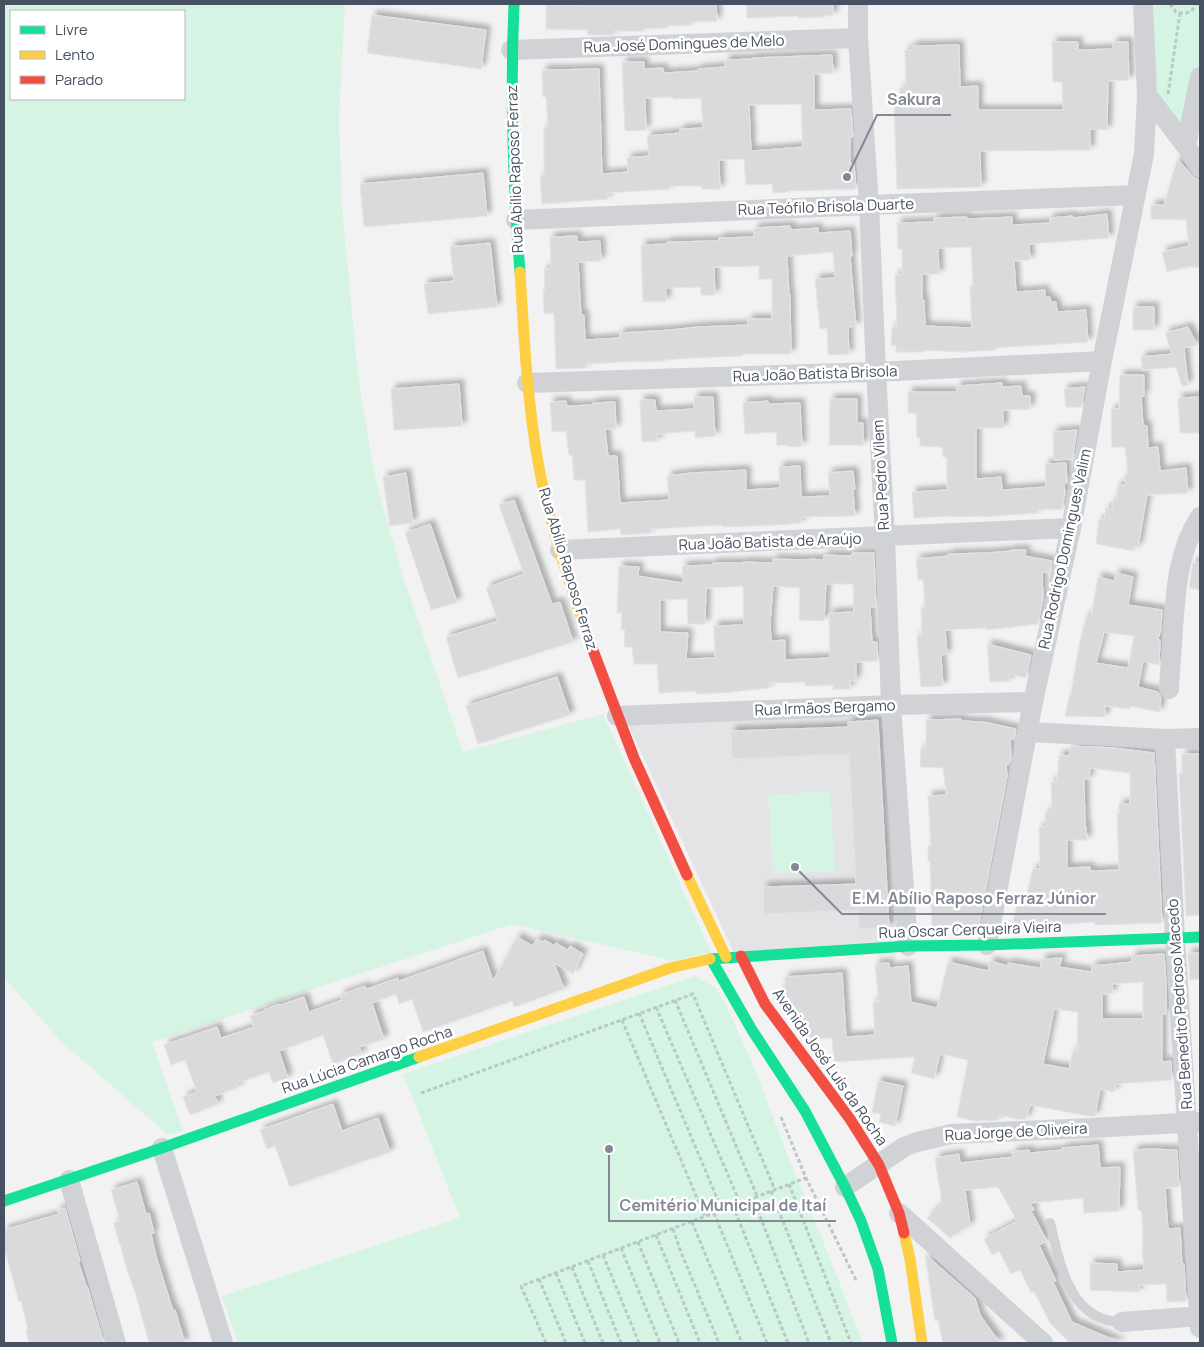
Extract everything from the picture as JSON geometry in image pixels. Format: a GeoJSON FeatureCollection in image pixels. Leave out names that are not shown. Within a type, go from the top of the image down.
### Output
{"type":"FeatureCollection","features":[{"type":"Feature","properties":{"kind":"street","name":"Rua Abílio Raposo Ferraz"},"geometry":{"type":"LineString","coordinates":[[514,4],[511,50],[512,146],[528,383],[539,468],[550,517],[597,664],[648,790],[726,958]]}},
{"type":"Feature","properties":{"kind":"street","name":"Rua Pedro Vilem"},"geometry":{"type":"LineString","coordinates":[[858,4],[858,38],[869,205],[885,537],[890,705],[908,946]]}},
{"type":"Feature","properties":{"kind":"street","name":"Rua Rodrigo Domingues Valim"},"geometry":{"type":"LineString","coordinates":[[987,945],[1033,702],[1070,528],[1144,154],[1147,95],[1143,4]]}},
{"type":"Feature","properties":{"kind":"street","name":"Rua José Domingues de Melo"},"geometry":{"type":"LineString","coordinates":[[511,50],[858,38]]}},
{"type":"Feature","properties":{"kind":"street"},"geometry":{"type":"LineString","coordinates":[[1186,146],[1200,77]]}},
{"type":"Feature","properties":{"kind":"street"},"geometry":{"type":"LineString","coordinates":[[1147,95],[1186,146],[1200,168]]}},
{"type":"Feature","properties":{"kind":"street","name":"Rua Teófilo Brisola Duarte"},"geometry":{"type":"LineString","coordinates":[[516,220],[1136,195]]}},
{"type":"Feature","properties":{"kind":"street","name":"Rua João Batista Brisola"},"geometry":{"type":"LineString","coordinates":[[528,383],[876,372],[1102,360]]}},
{"type":"Feature","properties":{"kind":"street"},"geometry":{"type":"LineString","coordinates":[[1169,689],[1176,585],[1189,537],[1200,517]]}},
{"type":"Feature","properties":{"kind":"street","name":"Rua João Batista de Araújo"},"geometry":{"type":"LineString","coordinates":[[560,550],[1070,528]]}},
{"type":"Feature","properties":{"kind":"street","name":"Rua Irmãos Bergamo"},"geometry":{"type":"LineString","coordinates":[[618,716],[890,705],[1033,702]]}},
{"type":"Feature","properties":{"kind":"street"},"geometry":{"type":"LineString","coordinates":[[1028,732],[1166,739],[1200,738]]}},
{"type":"Feature","properties":{"kind":"street","name":"Rua Benedito Pedroso Macedo"},"geometry":{"type":"LineString","coordinates":[[1166,739],[1175,938],[1194,1122],[1200,1320]]}},
{"type":"Feature","properties":{"kind":"street","name":"Rua Oscar Cerqueira Vieira"},"geometry":{"type":"LineString","coordinates":[[741,956],[908,946],[1200,937]]}},
{"type":"Feature","properties":{"kind":"street","name":"Rua Lúcia Camargo Rocha"},"geometry":{"type":"LineString","coordinates":[[4,1201],[162,1148],[670,968],[711,959],[741,956]]}},
{"type":"Feature","properties":{"kind":"street","name":"Avenida José Luís da Rocha"},"geometry":{"type":"LineString","coordinates":[[741,956],[766,1004],[828,1096],[850,1119],[879,1165],[899,1213],[910,1259],[922,1343]]}},
{"type":"Feature","properties":{"kind":"street"},"geometry":{"type":"LineString","coordinates":[[711,959],[752,1030],[808,1109],[845,1187],[861,1221],[878,1269],[892,1343]]}},
{"type":"Feature","properties":{"kind":"street","name":"Rua Jorge de Oliveira"},"geometry":{"type":"LineString","coordinates":[[845,1187],[904,1148],[916,1142],[950,1134],[1194,1122]]}},
{"type":"Feature","properties":{"kind":"street"},"geometry":{"type":"LineString","coordinates":[[162,1148],[223,1343]]}},
{"type":"Feature","properties":{"kind":"street"},"geometry":{"type":"LineString","coordinates":[[69,1180],[116,1343]]}},
{"type":"Feature","properties":{"kind":"street"},"geometry":{"type":"LineString","coordinates":[[899,1213],[1043,1343]]}},
{"type":"Feature","properties":{"kind":"street"},"geometry":{"type":"LineString","coordinates":[[1122,1322],[1200,1320]]}},
{"type":"Feature","properties":{"kind":"lane"},"geometry":{"type":"LineString","coordinates":[[1050,1223],[1061,1265],[1073,1294],[1083,1306],[1095,1315],[1104,1320],[1122,1322]]}},
{"type":"Feature","properties":{"kind":"path"},"geometry":{"type":"LineString","coordinates":[[1170,4],[1174,10],[1180,13],[1192,11],[1196,4]]}},
{"type":"Feature","properties":{"kind":"path"},"geometry":{"type":"LineString","coordinates":[[1164,119],[1180,13]]}},
{"type":"Feature","properties":{"kind":"path"},"geometry":{"type":"LineString","coordinates":[[420,1093],[693,994],[773,1191],[831,1343]]}},
{"type":"Feature","properties":{"kind":"path"},"geometry":{"type":"LineString","coordinates":[[676,1000],[755,1197],[809,1343]]}},
{"type":"Feature","properties":{"kind":"path"},"geometry":{"type":"LineString","coordinates":[[656,1007],[740,1203]]}},
{"type":"Feature","properties":{"kind":"path"},"geometry":{"type":"LineString","coordinates":[[639,1013],[722,1210]]}},
{"type":"Feature","properties":{"kind":"path"},"geometry":{"type":"LineString","coordinates":[[622,1020],[705,1216]]}},
{"type":"Feature","properties":{"kind":"path"},"geometry":{"type":"LineString","coordinates":[[778,1110],[806,1178],[859,1286]]}},
{"type":"Feature","properties":{"kind":"path"},"geometry":{"type":"LineString","coordinates":[[546,1343],[521,1286],[806,1178]]}},
{"type":"Feature","properties":{"kind":"path"},"geometry":{"type":"LineString","coordinates":[[789,1184],[851,1343]]}},
{"type":"Feature","properties":{"kind":"path"},"geometry":{"type":"LineString","coordinates":[[733,1206],[788,1343]]}},
{"type":"Feature","properties":{"kind":"path"},"geometry":{"type":"LineString","coordinates":[[714,1213],[767,1343]]}},
{"type":"Feature","properties":{"kind":"path"},"geometry":{"type":"LineString","coordinates":[[692,1222],[742,1343]]}},
{"type":"Feature","properties":{"kind":"path"},"geometry":{"type":"LineString","coordinates":[[673,1228],[719,1343]]}},
{"type":"Feature","properties":{"kind":"path"},"geometry":{"type":"LineString","coordinates":[[656,1235],[700,1343]]}},
{"type":"Feature","properties":{"kind":"path"},"geometry":{"type":"LineString","coordinates":[[638,1242],[679,1343]]}},
{"type":"Feature","properties":{"kind":"path"},"geometry":{"type":"LineString","coordinates":[[621,1248],[660,1343]]}},
{"type":"Feature","properties":{"kind":"path"},"geometry":{"type":"LineString","coordinates":[[603,1255],[639,1343]]}},
{"type":"Feature","properties":{"kind":"path"},"geometry":{"type":"LineString","coordinates":[[588,1261],[621,1343]]}},
{"type":"Feature","properties":{"kind":"path"},"geometry":{"type":"LineString","coordinates":[[572,1267],[603,1343]]}},
{"type":"Feature","properties":{"kind":"path"},"geometry":{"type":"LineString","coordinates":[[556,1273],[585,1343]]}},
{"type":"Feature","properties":{"kind":"path"},"geometry":{"type":"LineString","coordinates":[[539,1279],[566,1343]]}},
{"type":"Feature","properties":{"kind":"shaded area"},"geometry":{"type":"Polygon","coordinates":[[[885,713],[902,940],[734,953],[627,722],[885,713]]]}},
{"type":"Feature","properties":{"kind":"green space"},"geometry":{"type":"Polygon","coordinates":[[[4,4],[345,4],[339,119],[342,207],[363,408],[377,486],[404,579],[463,752],[603,714],[711,952],[674,961],[512,924],[152,1042],[183,1131],[168,1135],[63,1043],[4,978],[4,4]]]}},
{"type":"Feature","properties":{"kind":"green space"},"geometry":{"type":"Polygon","coordinates":[[[1145,4],[1200,4],[1200,64],[1184,140],[1147,95],[1145,4]]]}},
{"type":"Feature","properties":{"kind":"green space"},"geometry":{"type":"Polygon","coordinates":[[[830,791],[835,871],[773,874],[768,795],[830,791]]]}},
{"type":"Feature","properties":{"kind":"green space"},"geometry":{"type":"Polygon","coordinates":[[[695,976],[716,988],[727,1007],[753,1065],[863,1343],[238,1343],[222,1296],[460,1218],[403,1074],[695,976]]]}},
{"type":"Feature","properties":{"kind":"building"},"geometry":{"type":"Polygon","coordinates":[[[588,4],[716,4],[717,21],[691,22],[691,25],[667,26],[667,28],[644,29],[644,31],[614,31],[614,35],[588,35],[588,30],[546,29],[546,5],[588,6],[588,4]]]}},
{"type":"Feature","properties":{"kind":"building"},"geometry":{"type":"Polygon","coordinates":[[[747,4],[833,4],[833,15],[798,18],[798,16],[747,18],[747,4]]]}},
{"type":"Feature","properties":{"kind":"building"},"geometry":{"type":"Polygon","coordinates":[[[372,15],[486,30],[481,69],[367,53],[372,15]]]}},
{"type":"Feature","properties":{"kind":"building"},"geometry":{"type":"Polygon","coordinates":[[[1052,42],[1078,42],[1078,50],[1113,49],[1113,42],[1128,42],[1129,80],[1108,81],[1107,130],[1090,129],[1090,150],[980,151],[981,187],[897,189],[894,102],[900,102],[900,88],[906,88],[905,50],[912,50],[912,46],[959,45],[960,87],[978,86],[978,110],[1063,110],[1062,82],[1053,82],[1052,42]]]}},
{"type":"Feature","properties":{"kind":"building"},"geometry":{"type":"Polygon","coordinates":[[[832,55],[833,73],[814,74],[814,110],[851,109],[853,137],[850,137],[850,164],[854,164],[856,189],[773,193],[772,184],[746,185],[744,159],[719,160],[720,189],[702,189],[702,186],[670,186],[670,189],[608,193],[608,199],[542,204],[540,176],[544,175],[544,127],[548,127],[546,97],[543,97],[542,70],[599,69],[602,174],[628,172],[627,158],[649,156],[647,136],[680,133],[680,129],[703,128],[701,98],[645,98],[646,130],[625,131],[622,62],[644,62],[644,69],[663,68],[664,73],[725,67],[725,60],[832,55]],[[801,104],[749,105],[751,151],[803,147],[801,104]]]}},
{"type":"Feature","properties":{"kind":"building"},"geometry":{"type":"Polygon","coordinates":[[[1177,160],[1194,178],[1200,180],[1200,267],[1191,266],[1167,272],[1162,252],[1189,246],[1186,220],[1151,219],[1151,205],[1164,205],[1177,160]]]}},
{"type":"Feature","properties":{"kind":"building"},"geometry":{"type":"Polygon","coordinates":[[[483,173],[487,216],[364,227],[360,184],[483,173]]]}},
{"type":"Feature","properties":{"kind":"building"},"geometry":{"type":"Polygon","coordinates":[[[1107,214],[1109,238],[1029,244],[1030,260],[1014,261],[1016,292],[1045,290],[1045,297],[1050,297],[1051,302],[1056,302],[1057,312],[1086,310],[1088,342],[961,352],[923,350],[923,352],[896,352],[896,345],[891,345],[892,327],[897,327],[895,275],[902,275],[902,249],[898,249],[897,223],[934,222],[934,218],[1012,217],[1012,225],[1050,223],[1050,218],[1073,216],[1073,218],[1107,214]],[[971,247],[938,248],[939,274],[922,274],[925,326],[972,328],[970,286],[973,286],[971,247]]]}},
{"type":"Feature","properties":{"kind":"building"},"geometry":{"type":"Polygon","coordinates":[[[790,226],[791,230],[818,228],[818,233],[850,231],[852,256],[850,256],[856,326],[848,327],[849,354],[828,355],[827,328],[820,329],[815,279],[835,278],[833,252],[787,256],[791,354],[742,354],[742,356],[665,361],[586,364],[586,368],[556,369],[554,313],[544,314],[544,269],[551,269],[550,237],[577,236],[577,242],[600,241],[601,261],[578,262],[581,315],[584,315],[585,340],[620,338],[620,333],[748,325],[748,319],[772,319],[772,279],[759,279],[759,266],[714,267],[715,295],[701,295],[701,287],[666,288],[666,301],[643,302],[641,245],[667,244],[667,242],[719,241],[719,238],[754,237],[754,228],[790,226]]]}},
{"type":"Feature","properties":{"kind":"building"},"geometry":{"type":"Polygon","coordinates":[[[490,243],[497,307],[428,314],[424,284],[454,281],[450,247],[490,243]]]}},
{"type":"Feature","properties":{"kind":"building"},"geometry":{"type":"Polygon","coordinates":[[[1133,307],[1154,307],[1154,330],[1133,330],[1133,307]]]}},
{"type":"Feature","properties":{"kind":"building"},"geometry":{"type":"Polygon","coordinates":[[[1188,327],[1197,345],[1184,348],[1188,385],[1182,386],[1176,367],[1142,370],[1141,357],[1172,354],[1165,333],[1188,327]]]}},
{"type":"Feature","properties":{"kind":"building"},"geometry":{"type":"Polygon","coordinates":[[[1120,375],[1144,375],[1144,396],[1141,396],[1143,425],[1147,426],[1148,448],[1158,447],[1160,471],[1186,468],[1188,493],[1147,495],[1138,547],[1134,546],[1134,551],[1096,544],[1099,519],[1104,520],[1106,508],[1112,509],[1113,499],[1117,499],[1117,486],[1126,485],[1124,475],[1128,474],[1125,447],[1112,447],[1111,409],[1119,409],[1120,375]]]}},
{"type":"Feature","properties":{"kind":"building"},"geometry":{"type":"Polygon","coordinates":[[[1002,383],[1002,387],[1021,386],[1022,396],[1030,396],[1030,409],[1003,410],[1003,428],[976,428],[976,479],[1001,477],[1002,490],[1046,487],[1045,464],[1066,463],[1067,483],[1064,483],[1065,494],[1062,509],[1038,510],[1038,513],[983,517],[914,518],[912,492],[947,490],[947,457],[943,457],[942,447],[920,446],[920,438],[917,438],[916,413],[908,413],[908,392],[957,392],[957,386],[1002,383]]]}},
{"type":"Feature","properties":{"kind":"building"},"geometry":{"type":"Polygon","coordinates":[[[459,384],[462,426],[394,430],[391,389],[459,384]]]}},
{"type":"Feature","properties":{"kind":"building"},"geometry":{"type":"Polygon","coordinates":[[[1085,387],[1081,407],[1066,407],[1064,389],[1085,387]]]}},
{"type":"Feature","properties":{"kind":"building"},"geometry":{"type":"Polygon","coordinates":[[[694,397],[713,397],[715,436],[695,438],[695,431],[657,434],[658,441],[642,442],[640,400],[655,400],[656,411],[694,409],[694,397]]]}},
{"type":"Feature","properties":{"kind":"building"},"geometry":{"type":"Polygon","coordinates":[[[1200,397],[1200,433],[1180,433],[1178,398],[1200,397]]]}},
{"type":"Feature","properties":{"kind":"building"},"geometry":{"type":"Polygon","coordinates":[[[830,399],[857,399],[857,423],[863,423],[863,445],[829,445],[830,399]]]}},
{"type":"Feature","properties":{"kind":"building"},"geometry":{"type":"Polygon","coordinates":[[[566,401],[567,406],[615,402],[616,429],[605,429],[608,456],[617,456],[620,503],[669,500],[667,476],[691,473],[746,470],[746,490],[780,488],[779,467],[800,466],[801,497],[830,496],[828,473],[853,471],[855,516],[801,517],[802,523],[777,525],[723,527],[723,525],[651,529],[651,533],[621,535],[620,529],[588,532],[585,480],[574,480],[572,455],[569,455],[566,431],[552,432],[550,402],[566,401]]]}},
{"type":"Feature","properties":{"kind":"building"},"geometry":{"type":"Polygon","coordinates":[[[768,401],[768,404],[800,403],[802,446],[788,447],[788,445],[777,445],[776,432],[745,434],[743,403],[768,401]]]}},
{"type":"Feature","properties":{"kind":"building"},"geometry":{"type":"Polygon","coordinates":[[[1077,430],[1072,459],[1054,460],[1053,432],[1077,430]]]}},
{"type":"Feature","properties":{"kind":"building"},"geometry":{"type":"Polygon","coordinates":[[[406,473],[413,523],[390,526],[383,477],[406,473]]]}},
{"type":"Feature","properties":{"kind":"building"},"geometry":{"type":"Polygon","coordinates":[[[514,500],[552,604],[560,602],[573,642],[458,678],[446,637],[498,621],[486,588],[524,574],[499,505],[514,500]]]}},
{"type":"Feature","properties":{"kind":"building"},"geometry":{"type":"Polygon","coordinates":[[[430,524],[457,602],[431,610],[405,533],[430,524]]]}},
{"type":"Feature","properties":{"kind":"building"},"geometry":{"type":"Polygon","coordinates":[[[1026,550],[1025,556],[1052,561],[1049,572],[1042,572],[1043,599],[1038,624],[986,630],[986,628],[945,630],[947,654],[941,655],[943,686],[921,687],[917,636],[922,635],[921,609],[925,608],[923,579],[918,580],[916,559],[948,556],[948,554],[1026,550]]]}},
{"type":"Feature","properties":{"kind":"building"},"geometry":{"type":"Polygon","coordinates":[[[852,553],[874,553],[876,607],[870,607],[872,642],[877,642],[878,661],[856,662],[856,681],[850,681],[850,689],[833,689],[833,685],[805,686],[805,682],[769,683],[769,688],[720,693],[696,694],[696,691],[659,693],[657,664],[634,664],[632,647],[624,647],[625,630],[621,630],[622,613],[617,613],[619,566],[639,567],[638,576],[683,583],[682,566],[743,562],[773,563],[773,559],[824,560],[824,555],[852,556],[852,553]],[[826,584],[824,621],[799,620],[800,588],[773,586],[770,623],[771,641],[785,640],[785,660],[830,658],[829,613],[854,612],[853,584],[826,584]],[[743,586],[706,588],[705,624],[688,624],[687,599],[660,600],[660,632],[688,633],[686,659],[715,658],[714,626],[744,625],[743,586]]]}},
{"type":"Feature","properties":{"kind":"building"},"geometry":{"type":"Polygon","coordinates":[[[1193,562],[1200,563],[1200,590],[1189,588],[1193,562]]]}},
{"type":"Feature","properties":{"kind":"building"},"geometry":{"type":"Polygon","coordinates":[[[1116,573],[1133,577],[1128,605],[1162,610],[1161,629],[1158,639],[1160,640],[1159,665],[1143,661],[1138,687],[1158,692],[1161,698],[1159,712],[1130,706],[1130,709],[1105,706],[1105,717],[1065,716],[1086,616],[1091,617],[1098,577],[1114,581],[1116,573]],[[1104,632],[1096,663],[1128,668],[1134,636],[1104,632]]]}},
{"type":"Feature","properties":{"kind":"building"},"geometry":{"type":"Polygon","coordinates":[[[987,644],[1031,655],[1026,678],[1010,674],[1010,681],[990,682],[987,644]]]}},
{"type":"Feature","properties":{"kind":"building"},"geometry":{"type":"Polygon","coordinates":[[[557,677],[570,715],[478,744],[466,706],[557,677]]]}},
{"type":"Feature","properties":{"kind":"building"},"geometry":{"type":"Polygon","coordinates":[[[961,719],[962,721],[984,722],[1016,729],[1014,739],[1010,739],[1011,757],[1009,764],[1006,764],[1007,776],[978,929],[932,930],[930,861],[928,861],[928,846],[931,846],[928,796],[946,795],[943,768],[920,767],[921,749],[926,749],[926,720],[961,719]]]}},
{"type":"Feature","properties":{"kind":"building"},"geometry":{"type":"Polygon","coordinates":[[[878,720],[889,927],[859,929],[858,910],[764,914],[763,887],[856,884],[849,754],[732,759],[731,731],[848,727],[848,722],[878,720]]]}},
{"type":"Feature","properties":{"kind":"building"},"geometry":{"type":"Polygon","coordinates":[[[1071,746],[1115,748],[1154,753],[1162,923],[1095,925],[1095,922],[1012,928],[1017,903],[1025,903],[1033,869],[1040,869],[1039,827],[1046,827],[1045,813],[1052,812],[1051,782],[1057,782],[1059,755],[1069,756],[1071,746]],[[1090,768],[1089,779],[1084,779],[1087,840],[1067,840],[1067,868],[1090,867],[1090,871],[1119,870],[1117,814],[1119,814],[1119,804],[1130,804],[1130,773],[1090,768]]]}},
{"type":"Feature","properties":{"kind":"building"},"geometry":{"type":"Polygon","coordinates":[[[1182,754],[1200,754],[1200,915],[1186,916],[1179,774],[1182,774],[1182,754]]]}},
{"type":"Feature","properties":{"kind":"building"},"geometry":{"type":"Polygon","coordinates":[[[517,937],[533,946],[537,939],[543,942],[544,940],[555,946],[556,943],[568,950],[570,946],[583,954],[573,974],[554,963],[564,989],[514,1007],[512,1001],[423,1032],[412,999],[399,1004],[396,994],[372,1003],[384,1039],[359,1047],[362,1054],[333,1064],[323,1035],[279,1051],[288,1078],[273,1083],[269,1072],[237,1083],[239,1087],[215,1096],[218,1104],[190,1115],[183,1097],[197,1092],[185,1060],[171,1065],[164,1045],[217,1027],[221,1038],[254,1027],[250,1016],[279,1004],[304,997],[309,1012],[342,1000],[340,995],[365,986],[367,989],[398,978],[399,981],[483,951],[493,981],[517,937]]]}},
{"type":"Feature","properties":{"kind":"building"},"geometry":{"type":"Polygon","coordinates":[[[1188,953],[1200,953],[1200,979],[1190,980],[1188,953]]]}},
{"type":"Feature","properties":{"kind":"building"},"geometry":{"type":"Polygon","coordinates":[[[1164,954],[1166,1014],[1162,1014],[1162,1062],[1171,1061],[1172,1080],[1116,1084],[1114,1092],[1100,1089],[1095,1116],[1030,1105],[1026,1119],[1016,1119],[1000,1115],[999,1120],[976,1121],[957,1117],[968,1060],[940,1054],[934,1079],[911,1073],[915,1057],[834,1062],[832,1038],[811,1039],[783,1002],[782,986],[785,986],[785,977],[842,973],[846,1037],[875,1035],[873,1002],[879,1002],[875,964],[889,963],[889,968],[908,966],[911,1002],[937,1008],[948,962],[988,971],[990,961],[1008,966],[1008,963],[1040,968],[1042,959],[1062,958],[1059,967],[1092,972],[1092,966],[1132,962],[1132,956],[1164,954]],[[1143,982],[1112,984],[1113,993],[1102,994],[1102,1019],[1143,1019],[1143,982]],[[1054,1009],[1043,1064],[1069,1069],[1073,1050],[1077,1051],[1078,1012],[1054,1009]]]}},
{"type":"Feature","properties":{"kind":"building"},"geometry":{"type":"Polygon","coordinates":[[[878,1081],[903,1086],[895,1126],[879,1122],[881,1114],[872,1113],[878,1081]]]}},
{"type":"Feature","properties":{"kind":"building"},"geometry":{"type":"Polygon","coordinates":[[[333,1104],[342,1131],[378,1118],[390,1152],[290,1187],[275,1146],[267,1149],[260,1130],[333,1104]]]}},
{"type":"Feature","properties":{"kind":"building"},"geometry":{"type":"Polygon","coordinates":[[[1098,1145],[1100,1168],[1120,1167],[1119,1211],[1084,1213],[1083,1198],[1030,1203],[1034,1210],[1031,1211],[1047,1241],[1039,1245],[1056,1281],[1053,1282],[1072,1322],[1121,1343],[1070,1343],[1050,1323],[1034,1291],[1031,1293],[1020,1270],[1011,1274],[999,1251],[992,1255],[984,1239],[1017,1221],[998,1187],[965,1190],[970,1225],[950,1238],[927,1218],[942,1204],[935,1158],[959,1154],[960,1163],[1013,1157],[1012,1152],[1029,1150],[1030,1153],[1098,1145]]]}},
{"type":"Feature","properties":{"kind":"building"},"geometry":{"type":"Polygon","coordinates":[[[1133,1150],[1177,1150],[1179,1187],[1165,1188],[1168,1229],[1180,1228],[1186,1301],[1167,1302],[1166,1284],[1139,1285],[1139,1292],[1090,1290],[1090,1263],[1117,1264],[1117,1272],[1144,1270],[1142,1214],[1138,1210],[1133,1150]]]}},
{"type":"Feature","properties":{"kind":"building"},"geometry":{"type":"Polygon","coordinates":[[[137,1182],[146,1214],[149,1213],[154,1233],[151,1234],[156,1256],[185,1343],[149,1343],[126,1267],[114,1223],[120,1221],[111,1190],[137,1182]]]}},
{"type":"Feature","properties":{"kind":"building"},"geometry":{"type":"Polygon","coordinates":[[[65,1208],[80,1261],[78,1261],[104,1343],[29,1343],[21,1301],[19,1302],[6,1254],[4,1254],[4,1230],[59,1214],[57,1210],[65,1208]]]}},
{"type":"Feature","properties":{"kind":"building"},"geometry":{"type":"Polygon","coordinates":[[[925,1254],[975,1298],[980,1315],[1000,1343],[943,1343],[938,1320],[935,1321],[925,1254]]]}},
{"type":"Feature","properties":{"kind":"traffic: fast"},"geometry":{"type":"LineString","coordinates":[[514,4],[513,138],[520,272]]}},
{"type":"Feature","properties":{"kind":"traffic: fast"},"geometry":{"type":"LineString","coordinates":[[710,959],[908,946],[1200,937]]}},
{"type":"Feature","properties":{"kind":"traffic: fast"},"geometry":{"type":"LineString","coordinates":[[711,959],[752,1030],[805,1111],[845,1187],[861,1221],[878,1269],[892,1343]]}},
{"type":"Feature","properties":{"kind":"traffic: fast"},"geometry":{"type":"LineString","coordinates":[[4,1201],[162,1148],[419,1057]]}},
{"type":"Feature","properties":{"kind":"traffic: slow"},"geometry":{"type":"LineString","coordinates":[[520,272],[529,391],[538,462],[554,531],[591,645]]}},
{"type":"Feature","properties":{"kind":"traffic: slow"},"geometry":{"type":"LineString","coordinates":[[687,875],[726,957]]}},
{"type":"Feature","properties":{"kind":"traffic: slow"},"geometry":{"type":"LineString","coordinates":[[419,1057],[670,968],[710,959]]}},
{"type":"Feature","properties":{"kind":"traffic: slow"},"geometry":{"type":"LineString","coordinates":[[904,1233],[910,1259],[922,1343]]}},
{"type":"Feature","properties":{"kind":"traffic: jam"},"geometry":{"type":"LineString","coordinates":[[591,645],[634,758],[687,875]]}},
{"type":"Feature","properties":{"kind":"traffic: jam"},"geometry":{"type":"LineString","coordinates":[[741,956],[765,1004],[850,1119],[879,1165],[899,1213],[904,1233]]}},
{"type":"Feature","properties":{"kind":"place","name":"Sakura"},"geometry":{"type":"Point","coordinates":[847,177]}},
{"type":"Feature","properties":{"kind":"place","name":"E.M. Abílio Raposo Ferraz Júnior"},"geometry":{"type":"Point","coordinates":[795,867]}},
{"type":"Feature","properties":{"kind":"place","name":"Cemitério Municipal de Itaí"},"geometry":{"type":"Point","coordinates":[609,1149]}}]}
